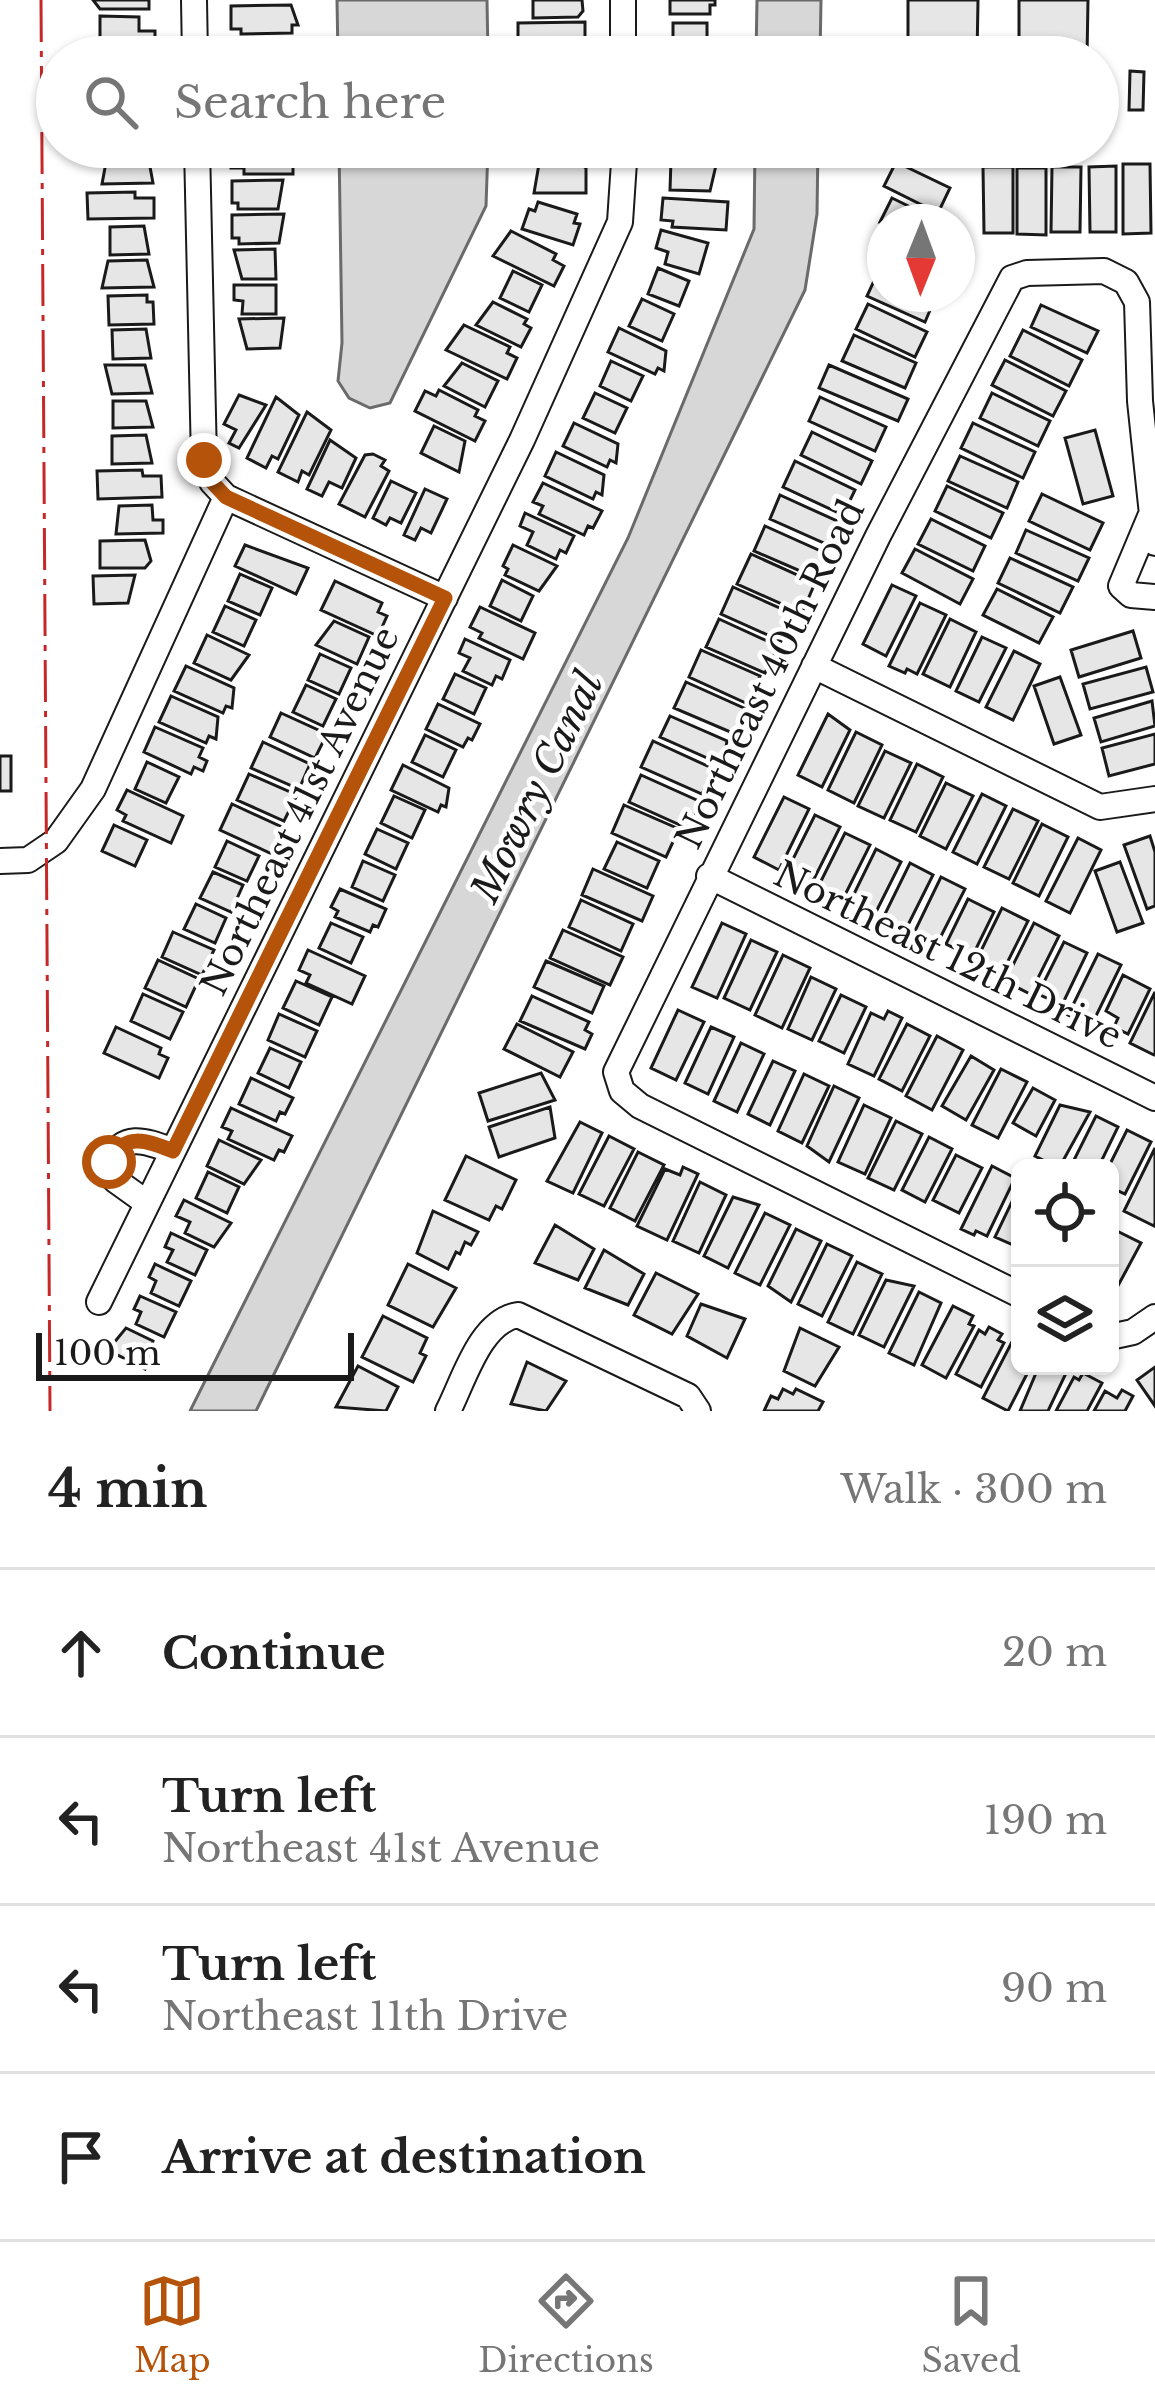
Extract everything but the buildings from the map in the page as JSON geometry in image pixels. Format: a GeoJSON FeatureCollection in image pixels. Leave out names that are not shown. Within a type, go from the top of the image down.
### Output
{"type":"FeatureCollection","features":[{"type":"Feature","properties":{"kind":"street"},"geometry":{"type":"LineString","coordinates":[[194,0],[195,36]]}},
{"type":"Feature","properties":{"kind":"street"},"geometry":{"type":"LineString","coordinates":[[623,0],[623,36]]}},
{"type":"Feature","properties":{"kind":"street"},"geometry":{"type":"LineString","coordinates":[[197,168],[204,460],[212,482],[226,497],[445,598]]}},
{"type":"Feature","properties":{"kind":"street","name":"Northeast 41st Avenue"},"geometry":{"type":"LineString","coordinates":[[99,1302],[445,598],[620,222],[624,168]]}},
{"type":"Feature","properties":{"kind":"street","name":"Northeast 40th Road"},"geometry":{"type":"LineString","coordinates":[[1011,1291],[640,1106],[622,1091],[616,1072],[709,876],[1012,278],[1027,273],[1104,271],[1126,282],[1137,302],[1150,449]]}},
{"type":"Feature","properties":{"kind":"street"},"geometry":{"type":"LineString","coordinates":[[1150,449],[1150,517],[1155,543]]}},
{"type":"Feature","properties":{"kind":"street"},"geometry":{"type":"LineString","coordinates":[[0,860],[28,860],[56,841],[93,789],[226,497]]}},
{"type":"Feature","properties":{"kind":"street"},"geometry":{"type":"LineString","coordinates":[[1150,517],[1120,586],[1131,595],[1155,597]]}},
{"type":"Feature","properties":{"kind":"street"},"geometry":{"type":"LineString","coordinates":[[814,666],[1100,807],[1155,799]]}},
{"type":"Feature","properties":{"kind":"street","name":"Northeast 12th Drive"},"geometry":{"type":"LineString","coordinates":[[709,876],[1155,1098]]}},
{"type":"Feature","properties":{"kind":"street"},"geometry":{"type":"LineString","coordinates":[[148,1203],[115,1180],[109,1162],[120,1144],[132,1140],[173,1151]]}},
{"type":"Feature","properties":{"kind":"street"},"geometry":{"type":"LineString","coordinates":[[448,1411],[490,1329],[503,1317],[537,1321],[688,1396],[698,1411]]}},
{"type":"Feature","properties":{"kind":"street"},"geometry":{"type":"LineString","coordinates":[[1119,1335],[1155,1317]]}},
{"type":"Feature","properties":{"kind":"water"},"geometry":{"type":"Polygon","coordinates":[[[337,0],[487,0],[488,36],[338,36],[337,0]]]}},
{"type":"Feature","properties":{"kind":"water"},"geometry":{"type":"Polygon","coordinates":[[[757,0],[821,0],[820,36],[756,36],[757,0]]]}},
{"type":"Feature","properties":{"kind":"water"},"geometry":{"type":"Polygon","coordinates":[[[339,168],[487,168],[486,206],[390,403],[370,408],[349,398],[338,381],[342,343],[339,168]]]}},
{"type":"Feature","properties":{"kind":"water","name":"Mowry Canal"},"geometry":{"type":"Polygon","coordinates":[[[755,168],[818,168],[817,214],[805,290],[256,1411],[190,1411],[628,538],[754,229],[755,168]]]}},
{"type":"Feature","properties":{"kind":"power"},"geometry":{"type":"LineString","coordinates":[[41,0],[41,36]]}},
{"type":"Feature","properties":{"kind":"power"},"geometry":{"type":"LineString","coordinates":[[42,168],[50,1411]]}},
{"type":"Feature","properties":{"kind":"route"},"geometry":{"type":"LineString","coordinates":[[109,1162],[120,1144],[132,1140],[146,1140],[173,1151],[445,598],[226,497],[212,482],[204,460]]}}]}
